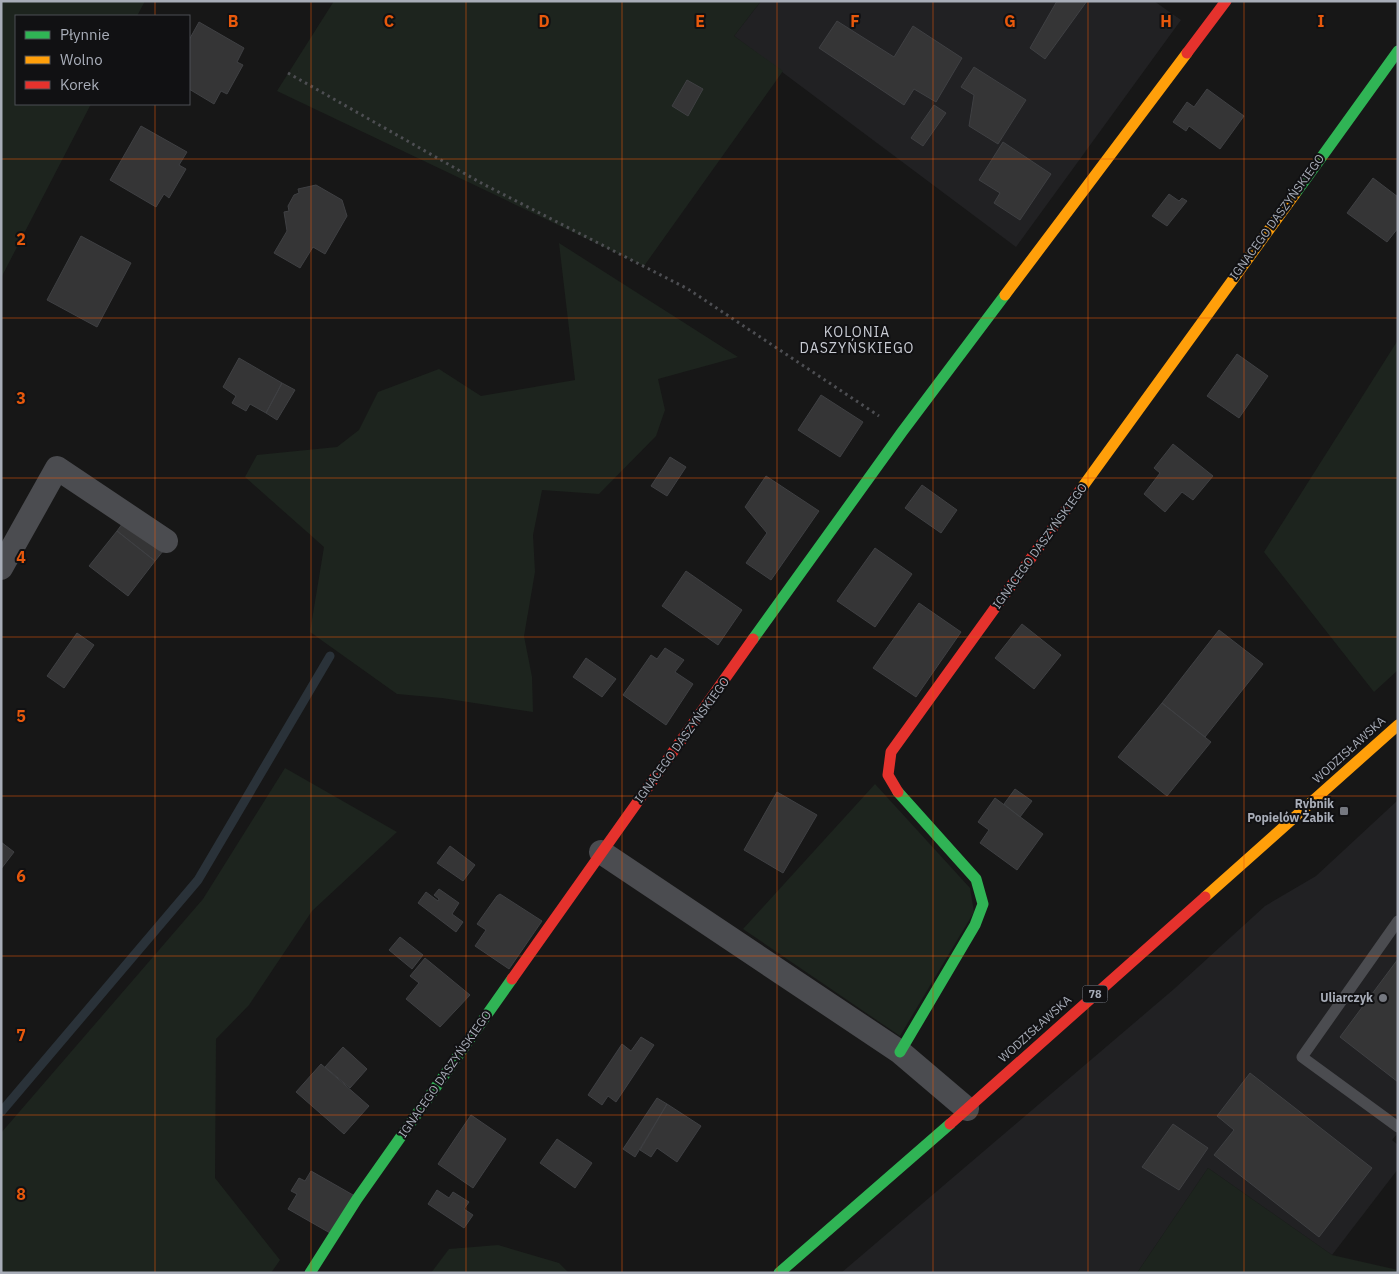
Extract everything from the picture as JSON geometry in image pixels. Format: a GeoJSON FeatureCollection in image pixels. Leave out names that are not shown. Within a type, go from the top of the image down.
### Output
{"type":"FeatureCollection","features":[{"type":"Feature","properties":{"kind":"street","name":"IGNACEGO DASZYŃSKIEGO"},"geometry":{"type":"LineString","coordinates":[[310,1273],[357,1199],[601,852],[902,432],[1226,1]]}},
{"type":"Feature","properties":{"kind":"street","name":"IGNACEGO DASZYŃSKIEGO"},"geometry":{"type":"LineString","coordinates":[[900,1052],[975,925],[983,904],[976,879],[896,789],[888,775],[891,752],[1398,51]]}},
{"type":"Feature","properties":{"kind":"street"},"geometry":{"type":"LineString","coordinates":[[1,568],[56,468],[166,541]]}},
{"type":"Feature","properties":{"kind":"street","name":"WODZISŁAWSKA"},"geometry":{"type":"LineString","coordinates":[[779,1273],[967,1109],[1398,725]]}},
{"type":"Feature","properties":{"kind":"street"},"geometry":{"type":"LineString","coordinates":[[601,852],[900,1052],[967,1109]]}},
{"type":"Feature","properties":{"kind":"lane"},"geometry":{"type":"LineString","coordinates":[[1398,921],[1302,1058],[1398,1127]]}},
{"type":"Feature","properties":{"kind":"path"},"geometry":{"type":"LineString","coordinates":[[288,73],[483,184],[688,289],[902,432]]}},
{"type":"Feature","properties":{"kind":"shaded area"},"geometry":{"type":"Polygon","coordinates":[[[1,1],[145,1],[138,15],[15,15],[15,105],[90,105],[1,278],[1,1]]]}},
{"type":"Feature","properties":{"kind":"shaded area"},"geometry":{"type":"Polygon","coordinates":[[[334,1],[761,1],[734,36],[783,71],[644,266],[277,91],[334,1]]]}},
{"type":"Feature","properties":{"kind":"shaded area"},"geometry":{"type":"Polygon","coordinates":[[[761,1],[1154,1],[1181,20],[1016,247],[734,36],[761,1]]]}},
{"type":"Feature","properties":{"kind":"shaded area"},"geometry":{"type":"Polygon","coordinates":[[[559,243],[738,357],[658,379],[665,410],[656,436],[599,494],[542,490],[533,535],[535,572],[524,636],[532,677],[533,712],[442,698],[397,694],[310,632],[324,547],[245,477],[257,455],[337,447],[359,430],[378,392],[439,369],[481,396],[575,380],[559,243]]]}},
{"type":"Feature","properties":{"kind":"shaded area"},"geometry":{"type":"Polygon","coordinates":[[[1398,340],[1398,670],[1374,692],[1264,552],[1398,340]]]}},
{"type":"Feature","properties":{"kind":"shaded area"},"geometry":{"type":"Polygon","coordinates":[[[285,768],[397,832],[312,911],[249,1005],[216,1039],[215,1178],[280,1260],[271,1273],[1,1273],[1,1133],[203,899],[285,768]]]}},
{"type":"Feature","properties":{"kind":"shaded area"},"geometry":{"type":"Polygon","coordinates":[[[875,784],[970,888],[974,912],[900,1036],[743,929],[875,784]]]}},
{"type":"Feature","properties":{"kind":"shaded area"},"geometry":{"type":"Polygon","coordinates":[[[1398,800],[1398,1133],[1392,1140],[1398,1145],[1398,1169],[1332,1255],[1208,1168],[1137,1273],[841,1273],[1174,989],[1265,906],[1316,876],[1398,800]]]}},
{"type":"Feature","properties":{"kind":"shaded area"},"geometry":{"type":"Polygon","coordinates":[[[1208,1168],[1332,1255],[1398,1270],[1398,1273],[1137,1273],[1208,1168]]]}},
{"type":"Feature","properties":{"kind":"shaded area"},"geometry":{"type":"Polygon","coordinates":[[[498,1245],[559,1263],[569,1273],[431,1273],[449,1249],[498,1245]]]}},
{"type":"Feature","properties":{"kind":"building"},"geometry":{"type":"Polygon","coordinates":[[[1057,1],[1087,1],[1045,59],[1030,48],[1057,1]]]}},
{"type":"Feature","properties":{"kind":"building"},"geometry":{"type":"Polygon","coordinates":[[[837,21],[894,57],[913,26],[962,58],[936,102],[914,89],[904,105],[819,48],[837,21]]]}},
{"type":"Feature","properties":{"kind":"building"},"geometry":{"type":"Polygon","coordinates":[[[199,22],[244,48],[237,62],[243,65],[227,94],[221,91],[214,104],[190,90],[190,38],[199,22]]]}},
{"type":"Feature","properties":{"kind":"building"},"geometry":{"type":"Polygon","coordinates":[[[974,67],[1026,100],[998,144],[969,126],[974,95],[961,87],[974,67]]]}},
{"type":"Feature","properties":{"kind":"building"},"geometry":{"type":"Polygon","coordinates":[[[687,80],[703,89],[688,116],[672,106],[687,80]]]}},
{"type":"Feature","properties":{"kind":"building"},"geometry":{"type":"Polygon","coordinates":[[[1207,89],[1244,116],[1220,149],[1189,126],[1186,131],[1173,122],[1187,102],[1194,107],[1207,89]]]}},
{"type":"Feature","properties":{"kind":"building"},"geometry":{"type":"Polygon","coordinates":[[[934,105],[946,113],[923,146],[911,138],[934,105]]]}},
{"type":"Feature","properties":{"kind":"building"},"geometry":{"type":"Polygon","coordinates":[[[141,126],[187,152],[179,165],[186,169],[169,198],[164,194],[156,207],[110,180],[141,126]]]}},
{"type":"Feature","properties":{"kind":"building"},"geometry":{"type":"Polygon","coordinates":[[[1003,142],[1051,174],[1020,220],[994,203],[1000,193],[979,180],[1003,142]]]}},
{"type":"Feature","properties":{"kind":"building"},"geometry":{"type":"Polygon","coordinates":[[[1373,178],[1398,197],[1398,228],[1387,242],[1347,213],[1373,178]]]}},
{"type":"Feature","properties":{"kind":"building"},"geometry":{"type":"Polygon","coordinates":[[[316,185],[342,200],[347,216],[325,254],[313,247],[300,268],[274,253],[287,231],[284,212],[289,211],[288,206],[294,195],[299,193],[298,189],[316,185]]]}},
{"type":"Feature","properties":{"kind":"building"},"geometry":{"type":"Polygon","coordinates":[[[1169,194],[1179,201],[1182,198],[1187,201],[1167,226],[1152,216],[1169,194]]]}},
{"type":"Feature","properties":{"kind":"building"},"geometry":{"type":"Polygon","coordinates":[[[81,236],[131,263],[97,327],[47,300],[81,236]]]}},
{"type":"Feature","properties":{"kind":"building"},"geometry":{"type":"Polygon","coordinates":[[[1237,354],[1268,376],[1239,418],[1207,396],[1237,354]]]}},
{"type":"Feature","properties":{"kind":"building"},"geometry":{"type":"Polygon","coordinates":[[[239,358],[282,383],[266,413],[250,404],[246,411],[232,403],[236,396],[223,387],[239,358]]]}},
{"type":"Feature","properties":{"kind":"building"},"geometry":{"type":"Polygon","coordinates":[[[282,383],[295,390],[277,420],[266,413],[282,383]]]}},
{"type":"Feature","properties":{"kind":"building"},"geometry":{"type":"Polygon","coordinates":[[[821,395],[863,422],[840,457],[798,430],[821,395]]]}},
{"type":"Feature","properties":{"kind":"building"},"geometry":{"type":"Polygon","coordinates":[[[1173,444],[1213,476],[1193,500],[1182,492],[1165,512],[1144,494],[1160,473],[1154,468],[1173,444]]]}},
{"type":"Feature","properties":{"kind":"building"},"geometry":{"type":"Polygon","coordinates":[[[670,457],[686,467],[667,496],[651,486],[670,457]]]}},
{"type":"Feature","properties":{"kind":"building"},"geometry":{"type":"Polygon","coordinates":[[[766,476],[819,511],[771,580],[746,563],[767,533],[745,507],[766,476]]]}},
{"type":"Feature","properties":{"kind":"building"},"geometry":{"type":"Polygon","coordinates":[[[922,485],[957,510],[941,533],[905,508],[922,485]]]}},
{"type":"Feature","properties":{"kind":"building"},"geometry":{"type":"Polygon","coordinates":[[[128,516],[167,546],[155,561],[117,531],[128,516]]]}},
{"type":"Feature","properties":{"kind":"building"},"geometry":{"type":"Polygon","coordinates":[[[117,531],[155,561],[128,596],[89,566],[117,531]]]}},
{"type":"Feature","properties":{"kind":"building"},"geometry":{"type":"Polygon","coordinates":[[[875,548],[912,574],[875,627],[837,601],[875,548]]]}},
{"type":"Feature","properties":{"kind":"building"},"geometry":{"type":"Polygon","coordinates":[[[686,571],[742,610],[718,645],[662,606],[686,571]]]}},
{"type":"Feature","properties":{"kind":"building"},"geometry":{"type":"Polygon","coordinates":[[[919,603],[961,632],[916,697],[873,668],[919,603]]]}},
{"type":"Feature","properties":{"kind":"building"},"geometry":{"type":"Polygon","coordinates":[[[1022,624],[1061,655],[1034,689],[995,658],[1022,624]]]}},
{"type":"Feature","properties":{"kind":"building"},"geometry":{"type":"Polygon","coordinates":[[[1219,630],[1263,664],[1205,737],[1162,703],[1219,630]]]}},
{"type":"Feature","properties":{"kind":"building"},"geometry":{"type":"Polygon","coordinates":[[[77,633],[94,645],[64,688],[47,676],[77,633]]]}},
{"type":"Feature","properties":{"kind":"building"},"geometry":{"type":"Polygon","coordinates":[[[665,648],[684,660],[675,672],[693,684],[666,725],[623,695],[651,655],[657,659],[665,648]]]}},
{"type":"Feature","properties":{"kind":"building"},"geometry":{"type":"Polygon","coordinates":[[[586,658],[616,679],[602,697],[573,677],[586,658]]]}},
{"type":"Feature","properties":{"kind":"building"},"geometry":{"type":"Polygon","coordinates":[[[1162,703],[1211,742],[1167,796],[1118,757],[1162,703]]]}},
{"type":"Feature","properties":{"kind":"building"},"geometry":{"type":"Polygon","coordinates":[[[1015,789],[1032,801],[1020,817],[1004,804],[1015,789]]]}},
{"type":"Feature","properties":{"kind":"building"},"geometry":{"type":"Polygon","coordinates":[[[777,792],[817,815],[783,873],[744,850],[777,792]]]}},
{"type":"Feature","properties":{"kind":"building"},"geometry":{"type":"Polygon","coordinates":[[[995,798],[1043,834],[1017,870],[980,843],[989,830],[978,822],[995,798]]]}},
{"type":"Feature","properties":{"kind":"building"},"geometry":{"type":"Polygon","coordinates":[[[1,842],[14,852],[1,869],[1,842]]]}},
{"type":"Feature","properties":{"kind":"building"},"geometry":{"type":"Polygon","coordinates":[[[450,846],[475,865],[463,881],[437,863],[450,846]]]}},
{"type":"Feature","properties":{"kind":"building"},"geometry":{"type":"Polygon","coordinates":[[[439,889],[459,903],[452,914],[463,922],[456,932],[418,903],[426,892],[438,901],[439,899],[434,895],[439,889]]]}},
{"type":"Feature","properties":{"kind":"building"},"geometry":{"type":"Polygon","coordinates":[[[500,894],[542,921],[509,969],[475,946],[486,930],[477,924],[500,894]]]}},
{"type":"Feature","properties":{"kind":"building"},"geometry":{"type":"Polygon","coordinates":[[[400,937],[423,955],[412,969],[389,950],[400,937]]]}},
{"type":"Feature","properties":{"kind":"building"},"geometry":{"type":"Polygon","coordinates":[[[425,958],[470,995],[440,1027],[406,999],[419,983],[410,976],[425,958]]]}},
{"type":"Feature","properties":{"kind":"building","name":"Uliarczyk"},"geometry":{"type":"Polygon","coordinates":[[[1398,959],[1398,1082],[1340,1037],[1398,959]]]}},
{"type":"Feature","properties":{"kind":"building"},"geometry":{"type":"Polygon","coordinates":[[[641,1037],[654,1045],[616,1102],[608,1096],[602,1105],[588,1095],[622,1044],[631,1051],[641,1037]]]}},
{"type":"Feature","properties":{"kind":"building"},"geometry":{"type":"Polygon","coordinates":[[[343,1047],[367,1069],[350,1088],[325,1067],[343,1047]]]}},
{"type":"Feature","properties":{"kind":"building"},"geometry":{"type":"Polygon","coordinates":[[[321,1064],[369,1106],[344,1134],[296,1092],[321,1064]]]}},
{"type":"Feature","properties":{"kind":"building"},"geometry":{"type":"Polygon","coordinates":[[[1250,1073],[1372,1168],[1319,1237],[1214,1155],[1234,1130],[1217,1116],[1250,1073]]]}},
{"type":"Feature","properties":{"kind":"building"},"geometry":{"type":"Polygon","coordinates":[[[657,1098],[667,1104],[635,1157],[623,1149],[657,1098]]]}},
{"type":"Feature","properties":{"kind":"building"},"geometry":{"type":"Polygon","coordinates":[[[667,1104],[701,1126],[677,1162],[657,1148],[651,1157],[640,1150],[667,1104]]]}},
{"type":"Feature","properties":{"kind":"building"},"geometry":{"type":"Polygon","coordinates":[[[471,1115],[506,1139],[473,1188],[438,1164],[471,1115]]]}},
{"type":"Feature","properties":{"kind":"building"},"geometry":{"type":"Polygon","coordinates":[[[1173,1124],[1208,1148],[1179,1190],[1142,1167],[1173,1124]]]}},
{"type":"Feature","properties":{"kind":"building"},"geometry":{"type":"Polygon","coordinates":[[[557,1139],[592,1163],[575,1188],[540,1163],[557,1139]]]}},
{"type":"Feature","properties":{"kind":"building"},"geometry":{"type":"Polygon","coordinates":[[[311,1171],[360,1199],[337,1237],[288,1209],[297,1194],[291,1191],[299,1178],[305,1181],[311,1171]]]}},
{"type":"Feature","properties":{"kind":"building"},"geometry":{"type":"Polygon","coordinates":[[[437,1190],[449,1198],[453,1192],[469,1202],[464,1209],[473,1215],[464,1228],[428,1204],[437,1190]]]}},
{"type":"Feature","properties":{"kind":"waterway"},"geometry":{"type":"LineString","coordinates":[[1,1112],[198,880],[330,656]]}},
{"type":"Feature","properties":{"kind":"traffic: fast"},"geometry":{"type":"LineString","coordinates":[[1295,194],[1398,51]]}},
{"type":"Feature","properties":{"kind":"traffic: fast"},"geometry":{"type":"LineString","coordinates":[[753,639],[902,432],[1005,295]]}},
{"type":"Feature","properties":{"kind":"traffic: fast"},"geometry":{"type":"LineString","coordinates":[[898,792],[976,879],[983,904],[975,925],[900,1052]]}},
{"type":"Feature","properties":{"kind":"traffic: fast"},"geometry":{"type":"LineString","coordinates":[[310,1273],[357,1199],[512,979]]}},
{"type":"Feature","properties":{"kind":"traffic: fast"},"geometry":{"type":"LineString","coordinates":[[779,1273],[950,1124]]}},
{"type":"Feature","properties":{"kind":"traffic: slow"},"geometry":{"type":"LineString","coordinates":[[1005,295],[1187,53]]}},
{"type":"Feature","properties":{"kind":"traffic: slow"},"geometry":{"type":"LineString","coordinates":[[1081,489],[1295,194]]}},
{"type":"Feature","properties":{"kind":"traffic: slow"},"geometry":{"type":"LineString","coordinates":[[1205,897],[1398,725]]}},
{"type":"Feature","properties":{"kind":"traffic: jam"},"geometry":{"type":"LineString","coordinates":[[1187,53],[1226,1]]}},
{"type":"Feature","properties":{"kind":"traffic: jam"},"geometry":{"type":"LineString","coordinates":[[898,792],[888,775],[891,752],[1081,489]]}},
{"type":"Feature","properties":{"kind":"traffic: jam"},"geometry":{"type":"LineString","coordinates":[[512,979],[753,639]]}},
{"type":"Feature","properties":{"kind":"traffic: jam"},"geometry":{"type":"LineString","coordinates":[[950,1124],[1205,897]]}},
{"type":"Feature","properties":{"kind":"place","name":"Rybnik Popielów Żabik"},"geometry":{"type":"Point","coordinates":[1344,811]}},
{"type":"Feature","properties":{"kind":"place","name":"Uliarczyk"},"geometry":{"type":"Point","coordinates":[1383,998]}},
{"type":"Feature","properties":{"kind":"district","name":"KOLONIA DASZYŃSKIEGO"},"geometry":{"type":"Point","coordinates":[857,340]}}]}
